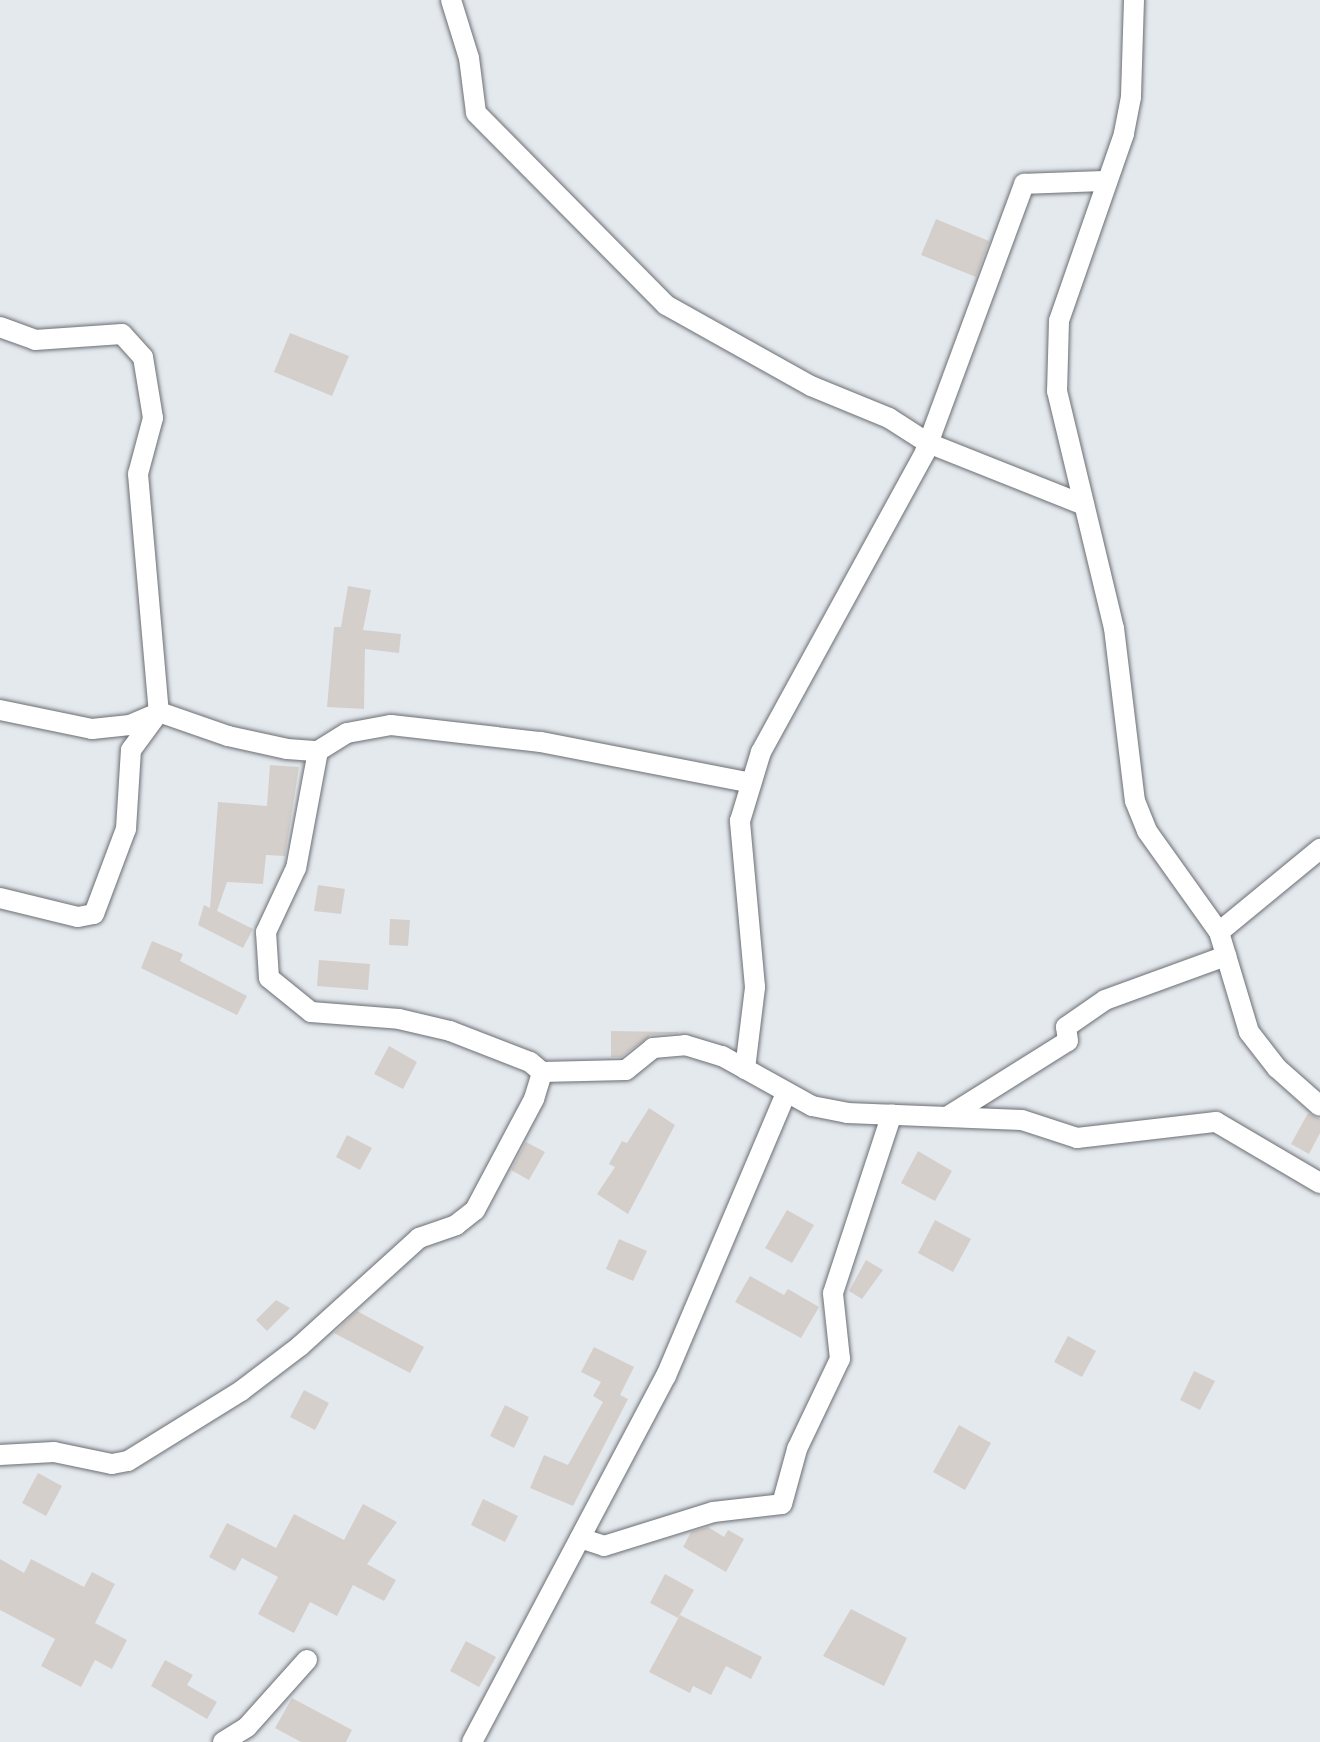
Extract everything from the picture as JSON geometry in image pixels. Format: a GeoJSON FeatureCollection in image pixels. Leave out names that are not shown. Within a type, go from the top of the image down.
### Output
{"type":"FeatureCollection","features":[{"type":"Feature","properties":{"kind":"street"},"geometry":{"type":"LineString","coordinates":[[451,0],[469,58],[476,113],[666,305],[811,386],[889,418],[928,443],[1084,505]]}},
{"type":"Feature","properties":{"kind":"street"},"geometry":{"type":"LineString","coordinates":[[1134,0],[1131,97],[1107,181],[1059,321],[1057,391],[1114,628],[1135,801],[1147,831],[1219,932],[1249,1032],[1277,1068],[1320,1106]]}},
{"type":"Feature","properties":{"kind":"street"},"geometry":{"type":"LineString","coordinates":[[745,1069],[755,987],[740,821],[761,752],[928,443],[1024,184],[1107,181]]}},
{"type":"Feature","properties":{"kind":"street"},"geometry":{"type":"LineString","coordinates":[[0,327],[35,340],[122,334],[143,357],[153,418],[138,474],[159,712],[131,750],[126,829],[94,914],[78,917],[0,898]]}},
{"type":"Feature","properties":{"kind":"street"},"geometry":{"type":"LineString","coordinates":[[0,710],[92,729],[130,725],[159,712],[228,736],[318,751],[347,733],[391,725],[541,742],[751,783]]}},
{"type":"Feature","properties":{"kind":"street"},"geometry":{"type":"LineString","coordinates":[[318,751],[296,868],[266,932],[269,978],[311,1012],[399,1019],[450,1031],[530,1062],[542,1072],[626,1070],[653,1048],[685,1045],[745,1069],[812,1106],[892,1114],[1022,1120],[1077,1138],[1216,1122],[1320,1183]]}},
{"type":"Feature","properties":{"kind":"street"},"geometry":{"type":"LineString","coordinates":[[1219,932],[1320,849]]}},
{"type":"Feature","properties":{"kind":"street"},"geometry":{"type":"LineString","coordinates":[[950,1115],[1068,1041],[1066,1027],[1105,1000],[1226,956]]}},
{"type":"Feature","properties":{"kind":"street"},"geometry":{"type":"LineString","coordinates":[[0,1455],[54,1452],[112,1464],[128,1461],[241,1391],[300,1346],[419,1238],[456,1225],[475,1210],[534,1099],[542,1072]]}},
{"type":"Feature","properties":{"kind":"street"},"geometry":{"type":"LineString","coordinates":[[472,1742],[666,1376],[786,1093]]}},
{"type":"Feature","properties":{"kind":"street"},"geometry":{"type":"LineString","coordinates":[[580,1538],[604,1546],[713,1512],[782,1504],[797,1449],[840,1359],[833,1293],[892,1114]]}},
{"type":"Feature","properties":{"kind":"street"},"geometry":{"type":"LineString","coordinates":[[223,1742],[247,1727],[307,1660]]}},
{"type":"Feature","properties":{"kind":"building"},"geometry":{"type":"Polygon","coordinates":[[[936,219],[989,241],[976,277],[921,255],[936,219]]]}},
{"type":"Feature","properties":{"kind":"building"},"geometry":{"type":"Polygon","coordinates":[[[290,333],[349,356],[332,396],[274,372],[290,333]]]}},
{"type":"Feature","properties":{"kind":"building"},"geometry":{"type":"Polygon","coordinates":[[[348,586],[371,590],[363,630],[401,634],[399,653],[365,649],[364,709],[327,707],[334,627],[341,627],[348,586]]]}},
{"type":"Feature","properties":{"kind":"building"},"geometry":{"type":"Polygon","coordinates":[[[270,765],[299,767],[285,856],[266,855],[263,884],[227,882],[217,911],[253,929],[243,948],[198,925],[204,905],[210,908],[218,802],[267,806],[270,765]]]}},
{"type":"Feature","properties":{"kind":"building"},"geometry":{"type":"Polygon","coordinates":[[[318,885],[345,889],[341,914],[314,911],[318,885]]]}},
{"type":"Feature","properties":{"kind":"building"},"geometry":{"type":"Polygon","coordinates":[[[390,919],[410,920],[408,946],[389,945],[390,919]]]}},
{"type":"Feature","properties":{"kind":"building"},"geometry":{"type":"Polygon","coordinates":[[[152,941],[183,954],[180,961],[247,996],[237,1015],[141,968],[152,941]]]}},
{"type":"Feature","properties":{"kind":"building"},"geometry":{"type":"Polygon","coordinates":[[[319,960],[370,964],[368,990],[317,986],[319,960]]]}},
{"type":"Feature","properties":{"kind":"building"},"geometry":{"type":"Polygon","coordinates":[[[611,1031],[678,1033],[651,1035],[621,1057],[611,1057],[611,1031]]]}},
{"type":"Feature","properties":{"kind":"building"},"geometry":{"type":"Polygon","coordinates":[[[389,1046],[417,1062],[403,1089],[374,1074],[389,1046]]]}},
{"type":"Feature","properties":{"kind":"building"},"geometry":{"type":"Polygon","coordinates":[[[649,1108],[675,1125],[628,1214],[597,1194],[615,1167],[609,1164],[622,1141],[627,1143],[649,1108]]]}},
{"type":"Feature","properties":{"kind":"building"},"geometry":{"type":"Polygon","coordinates":[[[1308,1113],[1320,1119],[1320,1133],[1309,1154],[1291,1144],[1308,1113]]]}},
{"type":"Feature","properties":{"kind":"building"},"geometry":{"type":"Polygon","coordinates":[[[347,1135],[372,1148],[360,1170],[336,1157],[347,1135]]]}},
{"type":"Feature","properties":{"kind":"building"},"geometry":{"type":"Polygon","coordinates":[[[526,1142],[545,1152],[529,1180],[511,1170],[526,1142]]]}},
{"type":"Feature","properties":{"kind":"building"},"geometry":{"type":"Polygon","coordinates":[[[918,1151],[952,1171],[935,1201],[901,1183],[918,1151]]]}},
{"type":"Feature","properties":{"kind":"building"},"geometry":{"type":"Polygon","coordinates":[[[787,1210],[814,1225],[792,1263],[765,1248],[787,1210]]]}},
{"type":"Feature","properties":{"kind":"building"},"geometry":{"type":"Polygon","coordinates":[[[935,1220],[971,1239],[953,1272],[918,1253],[935,1220]]]}},
{"type":"Feature","properties":{"kind":"building"},"geometry":{"type":"Polygon","coordinates":[[[619,1239],[647,1251],[633,1281],[606,1269],[619,1239]]]}},
{"type":"Feature","properties":{"kind":"building"},"geometry":{"type":"Polygon","coordinates":[[[866,1260],[883,1270],[862,1299],[849,1291],[866,1260]]]}},
{"type":"Feature","properties":{"kind":"building"},"geometry":{"type":"Polygon","coordinates":[[[750,1276],[784,1295],[788,1289],[819,1307],[801,1338],[735,1302],[750,1276]]]}},
{"type":"Feature","properties":{"kind":"building"},"geometry":{"type":"Polygon","coordinates":[[[276,1300],[290,1308],[267,1331],[256,1320],[276,1300]]]}},
{"type":"Feature","properties":{"kind":"building"},"geometry":{"type":"Polygon","coordinates":[[[357,1311],[424,1347],[410,1373],[334,1333],[357,1311]]]}},
{"type":"Feature","properties":{"kind":"building"},"geometry":{"type":"Polygon","coordinates":[[[1068,1336],[1096,1351],[1082,1377],[1054,1362],[1068,1336]]]}},
{"type":"Feature","properties":{"kind":"building"},"geometry":{"type":"Polygon","coordinates":[[[594,1347],[634,1367],[620,1395],[628,1399],[573,1506],[530,1488],[544,1455],[568,1465],[603,1402],[593,1396],[601,1382],[581,1372],[594,1347]]]}},
{"type":"Feature","properties":{"kind":"building"},"geometry":{"type":"Polygon","coordinates":[[[1194,1371],[1215,1381],[1200,1410],[1180,1400],[1194,1371]]]}},
{"type":"Feature","properties":{"kind":"building"},"geometry":{"type":"Polygon","coordinates":[[[304,1390],[329,1403],[315,1430],[290,1417],[304,1390]]]}},
{"type":"Feature","properties":{"kind":"building"},"geometry":{"type":"Polygon","coordinates":[[[505,1405],[529,1417],[514,1448],[490,1436],[505,1405]]]}},
{"type":"Feature","properties":{"kind":"building"},"geometry":{"type":"Polygon","coordinates":[[[959,1425],[991,1443],[965,1490],[933,1472],[959,1425]]]}},
{"type":"Feature","properties":{"kind":"building"},"geometry":{"type":"Polygon","coordinates":[[[38,1473],[62,1486],[46,1516],[22,1503],[38,1473]]]}},
{"type":"Feature","properties":{"kind":"building"},"geometry":{"type":"Polygon","coordinates":[[[483,1499],[518,1516],[505,1542],[471,1525],[483,1499]]]}},
{"type":"Feature","properties":{"kind":"building"},"geometry":{"type":"Polygon","coordinates":[[[363,1504],[397,1522],[367,1564],[396,1580],[384,1601],[353,1585],[337,1616],[310,1602],[294,1633],[258,1614],[278,1577],[242,1558],[235,1571],[209,1557],[227,1523],[276,1548],[294,1514],[344,1540],[363,1504]]]}},
{"type":"Feature","properties":{"kind":"building"},"geometry":{"type":"Polygon","coordinates":[[[708,1527],[724,1537],[728,1530],[744,1539],[726,1572],[683,1547],[691,1532],[708,1527]]]}},
{"type":"Feature","properties":{"kind":"building"},"geometry":{"type":"Polygon","coordinates":[[[0,1559],[24,1573],[31,1559],[84,1587],[92,1572],[115,1584],[95,1623],[127,1640],[112,1669],[95,1660],[81,1687],[41,1666],[55,1639],[0,1610],[0,1559]]]}},
{"type":"Feature","properties":{"kind":"building"},"geometry":{"type":"Polygon","coordinates":[[[665,1574],[694,1590],[678,1618],[650,1603],[665,1574]]]}},
{"type":"Feature","properties":{"kind":"building"},"geometry":{"type":"Polygon","coordinates":[[[851,1609],[907,1638],[884,1686],[823,1656],[851,1609]]]}},
{"type":"Feature","properties":{"kind":"building"},"geometry":{"type":"Polygon","coordinates":[[[680,1615],[762,1657],[751,1679],[726,1666],[711,1695],[693,1686],[690,1693],[649,1672],[680,1615]]]}},
{"type":"Feature","properties":{"kind":"building"},"geometry":{"type":"Polygon","coordinates":[[[466,1641],[496,1657],[479,1687],[450,1671],[466,1641]]]}},
{"type":"Feature","properties":{"kind":"building"},"geometry":{"type":"Polygon","coordinates":[[[165,1660],[193,1675],[187,1685],[217,1702],[207,1719],[151,1686],[165,1660]]]}},
{"type":"Feature","properties":{"kind":"building"},"geometry":{"type":"Polygon","coordinates":[[[292,1698],[352,1730],[346,1742],[301,1742],[275,1728],[292,1698]]]}}]}
